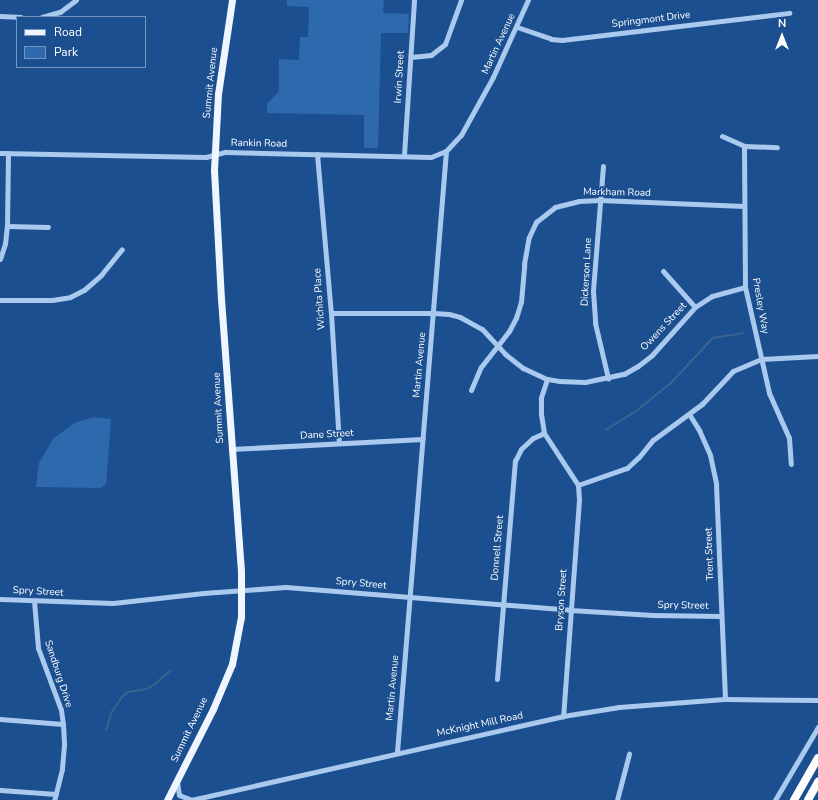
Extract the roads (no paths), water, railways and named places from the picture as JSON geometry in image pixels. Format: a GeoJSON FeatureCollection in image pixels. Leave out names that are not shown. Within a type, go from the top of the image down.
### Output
{"type":"FeatureCollection","features":[{"type":"Feature","properties":{"kind":"highway"},"geometry":{"type":"LineString","coordinates":[[794,800],[818,758]]}},
{"type":"Feature","properties":{"kind":"highway"},"geometry":{"type":"LineString","coordinates":[[808,800],[818,782]]}},
{"type":"Feature","properties":{"kind":"main road","name":"Summit Avenue"},"geometry":{"type":"LineString","coordinates":[[167,800],[213,708],[232,664],[240,624],[242,590],[221,299],[214,156],[218,94],[232,0]]}},
{"type":"Feature","properties":{"kind":"street"},"geometry":{"type":"LineString","coordinates":[[46,16],[60,12],[76,0]]}},
{"type":"Feature","properties":{"kind":"street","name":"Irwin Street"},"geometry":{"type":"LineString","coordinates":[[404,155],[414,0]]}},
{"type":"Feature","properties":{"kind":"street"},"geometry":{"type":"LineString","coordinates":[[410,57],[431,55],[445,44],[462,0]]}},
{"type":"Feature","properties":{"kind":"street","name":"Martin Avenue"},"geometry":{"type":"LineString","coordinates":[[397,752],[434,314],[446,151],[461,135],[493,77],[528,0]]}},
{"type":"Feature","properties":{"kind":"street","name":"Springmont Drive"},"geometry":{"type":"LineString","coordinates":[[517,27],[551,39],[562,40],[789,13]]}},
{"type":"Feature","properties":{"kind":"street"},"geometry":{"type":"LineString","coordinates":[[0,16],[16,17]]}},
{"type":"Feature","properties":{"kind":"street"},"geometry":{"type":"LineString","coordinates":[[722,136],[744,146],[777,147]]}},
{"type":"Feature","properties":{"kind":"street","name":"Presley Way"},"geometry":{"type":"LineString","coordinates":[[744,146],[745,287],[769,393],[789,438],[791,464]]}},
{"type":"Feature","properties":{"kind":"street","name":"Rankin Road"},"geometry":{"type":"LineString","coordinates":[[0,153],[206,157],[225,152],[404,155],[431,157],[446,151]]}},
{"type":"Feature","properties":{"kind":"street"},"geometry":{"type":"LineString","coordinates":[[0,260],[5,244],[7,226],[8,153]]}},
{"type":"Feature","properties":{"kind":"street","name":"Wichita Place"},"geometry":{"type":"LineString","coordinates":[[317,154],[331,313],[339,443]]}},
{"type":"Feature","properties":{"kind":"street","name":"Dickerson Lane"},"geometry":{"type":"LineString","coordinates":[[603,166],[593,290],[593,307],[595,323],[608,378]]}},
{"type":"Feature","properties":{"kind":"street","name":"Markham Road"},"geometry":{"type":"LineString","coordinates":[[471,390],[481,367],[509,331],[521,302],[526,248],[536,222],[555,207],[574,201],[600,200],[744,206]]}},
{"type":"Feature","properties":{"kind":"street"},"geometry":{"type":"LineString","coordinates":[[7,226],[48,227]]}},
{"type":"Feature","properties":{"kind":"street"},"geometry":{"type":"LineString","coordinates":[[0,300],[52,300],[70,297],[84,290],[101,275],[122,249]]}},
{"type":"Feature","properties":{"kind":"street"},"geometry":{"type":"LineString","coordinates":[[663,270],[695,307]]}},
{"type":"Feature","properties":{"kind":"street","name":"Owens Street"},"geometry":{"type":"LineString","coordinates":[[331,313],[449,314],[472,322],[482,329],[505,354],[523,368],[547,379],[585,382],[624,374],[652,355],[695,307],[712,296],[745,287]]}},
{"type":"Feature","properties":{"kind":"street"},"geometry":{"type":"LineString","coordinates":[[547,379],[541,398],[541,414],[544,433],[578,485],[627,468],[639,457],[653,440],[702,404],[733,371],[761,359],[818,356]]}},
{"type":"Feature","properties":{"kind":"street","name":"Trent Street"},"geometry":{"type":"LineString","coordinates":[[689,414],[706,443],[715,477],[725,699]]}},
{"type":"Feature","properties":{"kind":"street","name":"Donnell Street"},"geometry":{"type":"LineString","coordinates":[[497,679],[515,461],[521,449],[533,438],[544,433]]}},
{"type":"Feature","properties":{"kind":"street","name":"Dane Street"},"geometry":{"type":"LineString","coordinates":[[232,449],[423,439]]}},
{"type":"Feature","properties":{"kind":"street","name":"Bryson Street"},"geometry":{"type":"LineString","coordinates":[[563,716],[579,500],[578,485]]}},
{"type":"Feature","properties":{"kind":"street","name":"Spry Street"},"geometry":{"type":"LineString","coordinates":[[0,599],[113,603],[286,587],[570,610],[653,615],[721,616]]}},
{"type":"Feature","properties":{"kind":"street","name":"Sandburg Drive"},"geometry":{"type":"LineString","coordinates":[[34,601],[38,648],[61,710],[63,724],[64,745],[62,769],[55,797]]}},
{"type":"Feature","properties":{"kind":"street","name":"McKnight Mill Road"},"geometry":{"type":"LineString","coordinates":[[191,800],[397,752],[563,716],[619,707],[725,699],[778,698],[818,700]]}},
{"type":"Feature","properties":{"kind":"street"},"geometry":{"type":"LineString","coordinates":[[0,719],[63,724]]}},
{"type":"Feature","properties":{"kind":"street"},"geometry":{"type":"LineString","coordinates":[[775,800],[818,727]]}},
{"type":"Feature","properties":{"kind":"street"},"geometry":{"type":"LineString","coordinates":[[616,800],[629,754]]}},
{"type":"Feature","properties":{"kind":"street"},"geometry":{"type":"LineString","coordinates":[[177,780],[179,795],[191,800]]}},
{"type":"Feature","properties":{"kind":"street"},"geometry":{"type":"LineString","coordinates":[[0,790],[55,797]]}},
{"type":"Feature","properties":{"kind":"waterway"},"geometry":{"type":"LineString","coordinates":[[606,430],[635,412],[671,383],[713,338],[743,333]]}},
{"type":"Feature","properties":{"kind":"waterway"},"geometry":{"type":"LineString","coordinates":[[106,730],[112,712],[122,697],[128,692],[147,689],[170,671]]}}]}
